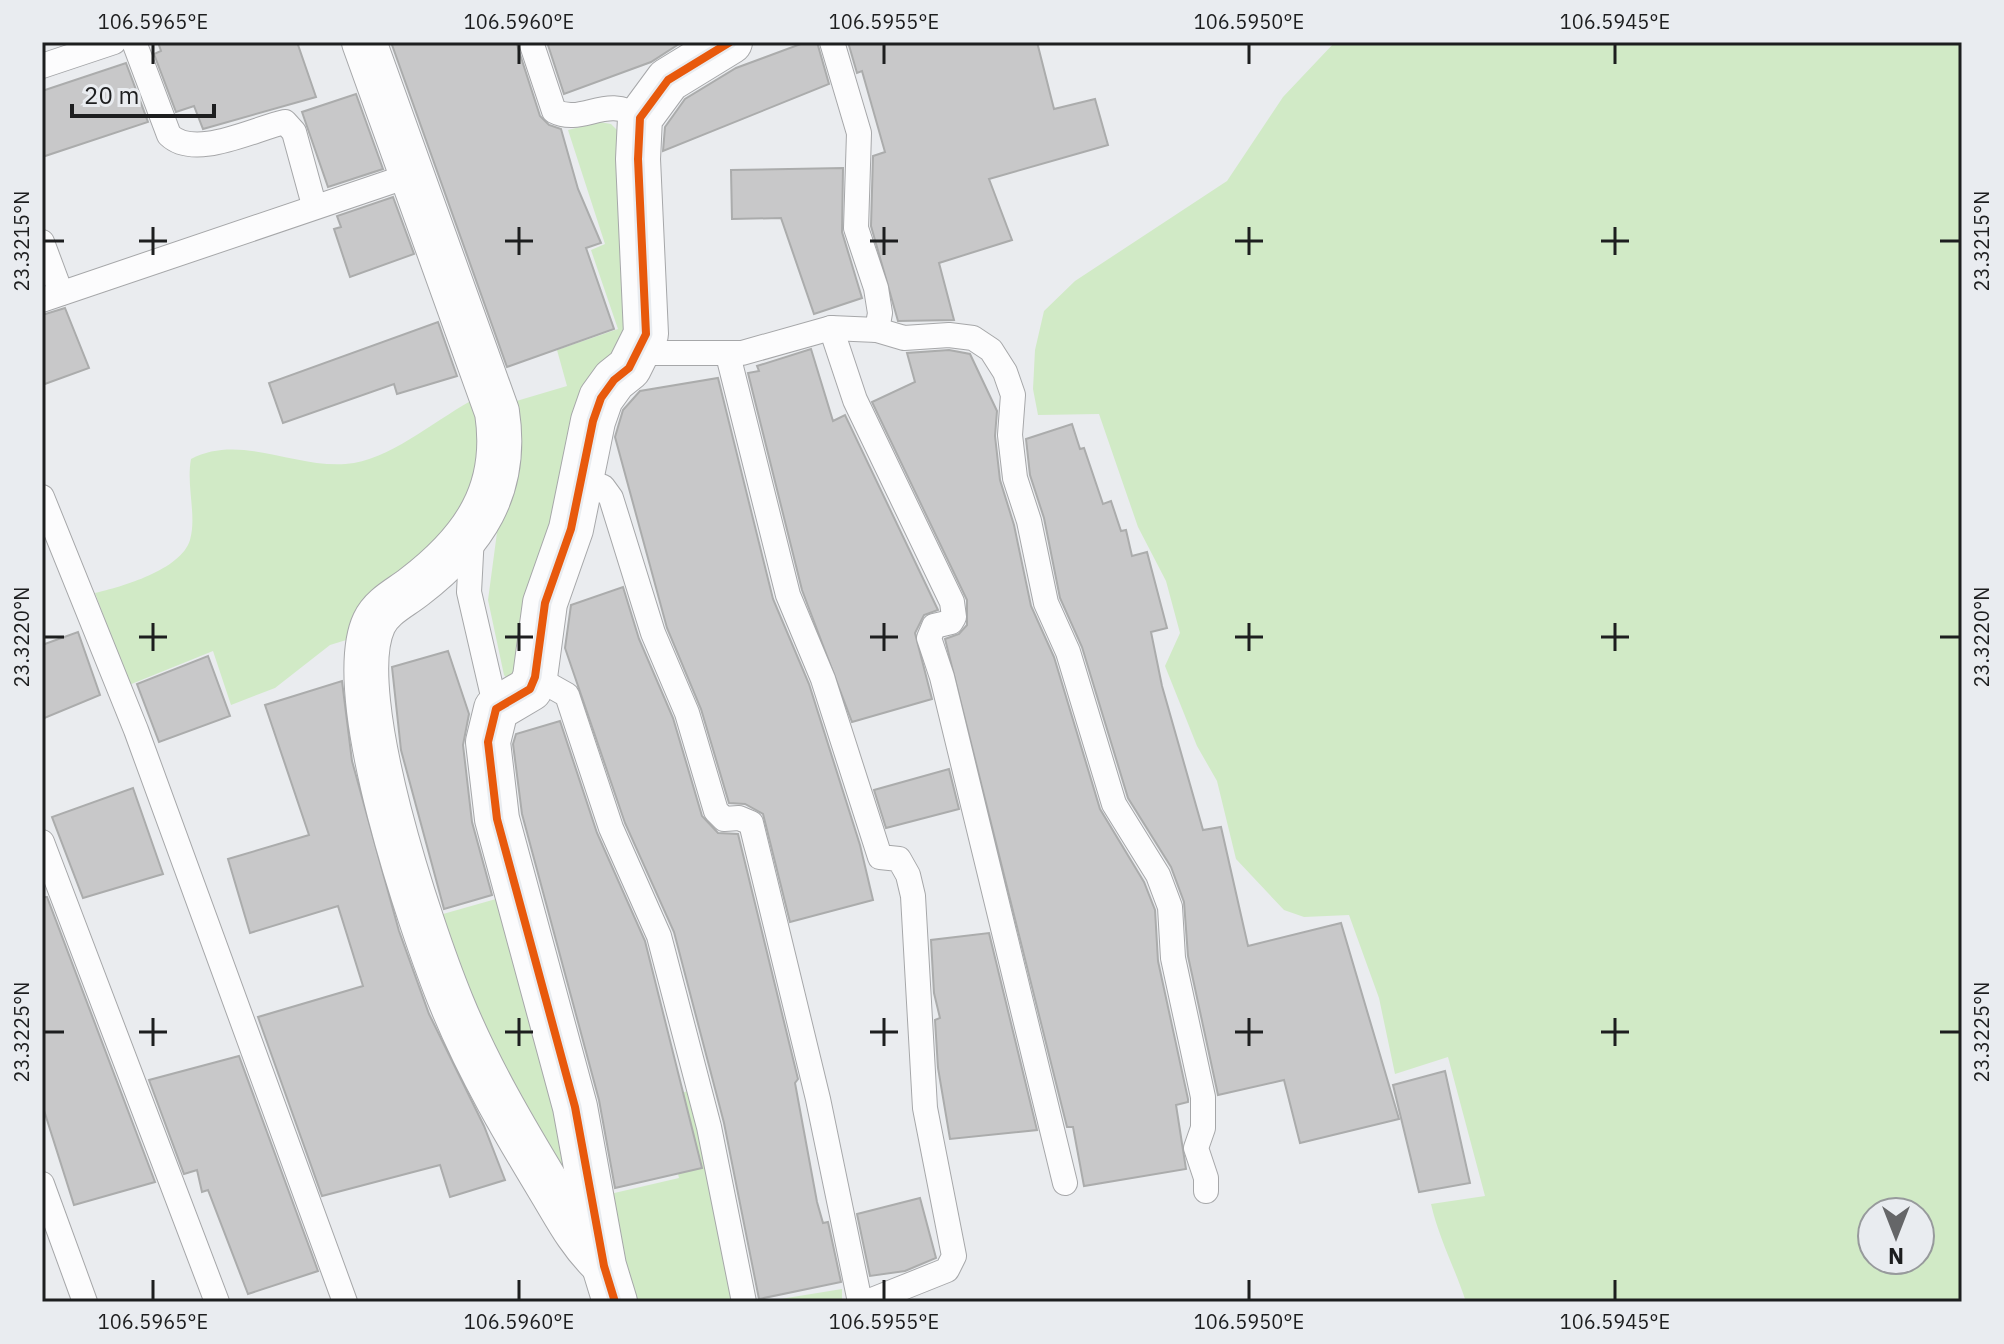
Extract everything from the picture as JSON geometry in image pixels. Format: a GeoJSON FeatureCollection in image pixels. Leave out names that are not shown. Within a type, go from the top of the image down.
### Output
{"type":"FeatureCollection","features":[{"type":"Feature","properties":{"kind":"street"},"geometry":{"type":"LineString","coordinates":[[364,42],[497,412],[499,441],[495,482],[486,510],[472,533],[415,587],[386,607],[374,622],[367,646],[367,681],[377,762],[405,861],[453,1006],[514,1130],[576,1234],[610,1284]]}},
{"type":"Feature","properties":{"kind":"street"},"geometry":{"type":"LineString","coordinates":[[610,1284],[575,1107],[497,819],[488,742],[496,709],[530,689],[535,677],[545,603],[571,529],[586,448],[601,398],[639,353],[646,334],[638,159],[640,118],[668,80],[715,46]]}},
{"type":"Feature","properties":{"kind":"lane"},"geometry":{"type":"LineString","coordinates":[[42,66],[114,42]]}},
{"type":"Feature","properties":{"kind":"lane"},"geometry":{"type":"LineString","coordinates":[[134,42],[169,135],[177,142],[200,146],[285,122],[294,132],[314,205]]}},
{"type":"Feature","properties":{"kind":"lane"},"geometry":{"type":"LineString","coordinates":[[531,42],[554,111],[564,116],[614,106],[640,118]]}},
{"type":"Feature","properties":{"kind":"lane"},"geometry":{"type":"LineString","coordinates":[[832,42],[859,133],[856,228],[876,288],[880,313],[877,330]]}},
{"type":"Feature","properties":{"kind":"lane"},"geometry":{"type":"LineString","coordinates":[[42,242],[52,297],[314,205],[411,175]]}},
{"type":"Feature","properties":{"kind":"lane"},"geometry":{"type":"LineString","coordinates":[[831,328],[855,400],[952,602],[954,617],[929,630],[931,645],[942,677],[1000,925],[1032,1038],[1065,1183]]}},
{"type":"Feature","properties":{"kind":"lane"},"geometry":{"type":"LineString","coordinates":[[639,353],[728,355],[831,328],[877,330],[904,338],[949,335],[973,338],[991,350],[1005,372],[1013,395],[1010,435],[1015,478],[1029,521],[1040,585],[1068,652],[1114,804],[1158,875],[1170,907],[1173,958],[1203,1097],[1203,1128],[1196,1148],[1206,1178],[1206,1191]]}},
{"type":"Feature","properties":{"kind":"lane"},"geometry":{"type":"LineString","coordinates":[[728,355],[788,595],[823,679],[880,857],[899,859],[908,875],[913,896],[925,1108],[945,1194],[954,1256],[947,1270],[867,1302]]}},
{"type":"Feature","properties":{"kind":"lane"},"geometry":{"type":"LineString","coordinates":[[582,479],[603,487],[611,498],[653,633],[687,713],[716,811],[724,819],[739,818],[751,823],[821,1113],[860,1302]]}},
{"type":"Feature","properties":{"kind":"lane"},"geometry":{"type":"LineString","coordinates":[[42,497],[136,730],[345,1302]]}},
{"type":"Feature","properties":{"kind":"lane"},"geometry":{"type":"LineString","coordinates":[[472,533],[469,592],[496,709]]}},
{"type":"Feature","properties":{"kind":"lane"},"geometry":{"type":"LineString","coordinates":[[535,677],[556,686],[567,695],[611,828],[659,936],[709,1127],[744,1302]]}},
{"type":"Feature","properties":{"kind":"lane"},"geometry":{"type":"LineString","coordinates":[[42,842],[217,1302]]}},
{"type":"Feature","properties":{"kind":"lane"},"geometry":{"type":"LineString","coordinates":[[42,1184],[85,1302]]}},
{"type":"Feature","properties":{"kind":"green space"},"geometry":{"type":"Polygon","coordinates":[[[1335,42],[1962,42],[1962,1302],[1466,1302],[1431,1204],[1485,1196],[1448,1057],[1395,1074],[1379,998],[1349,915],[1304,917],[1284,910],[1236,859],[1217,781],[1197,746],[1165,666],[1180,633],[1166,581],[1138,527],[1099,414],[1038,415],[1033,389],[1035,350],[1044,311],[1075,281],[1227,181],[1283,97],[1335,42]]]}},
{"type":"Feature","properties":{"kind":"green space"},"geometry":{"type":"Polygon","coordinates":[[[600,122],[611,124],[620,133],[619,233],[630,325],[511,684],[504,675],[488,600],[498,525],[506,404],[567,386],[557,350],[618,329],[591,250],[605,244],[568,130],[600,122]]]}},
{"type":"Feature","properties":{"kind":"green space"},"geometry":{"type":"Polygon","coordinates":[[[478,397],[487,415],[471,496],[356,637],[330,645],[275,688],[231,705],[213,651],[129,685],[95,593],[149,576],[184,551],[192,530],[191,459],[210,452],[231,450],[313,462],[354,463],[402,444],[478,397]]]}},
{"type":"Feature","properties":{"kind":"green space"},"geometry":{"type":"Polygon","coordinates":[[[503,897],[573,1172],[549,1173],[436,916],[503,897]]]}},
{"type":"Feature","properties":{"kind":"green space"},"geometry":{"type":"Polygon","coordinates":[[[688,1091],[737,1302],[631,1302],[610,1194],[679,1178],[660,1099],[688,1091]]]}},
{"type":"Feature","properties":{"kind":"green space"},"geometry":{"type":"Polygon","coordinates":[[[842,1289],[842,1302],[762,1302],[842,1289]]]}},
{"type":"Feature","properties":{"kind":"building"},"geometry":{"type":"Polygon","coordinates":[[[158,42],[297,42],[316,97],[203,129],[194,106],[176,112],[154,54],[161,51],[158,42]]]}},
{"type":"Feature","properties":{"kind":"building"},"geometry":{"type":"Polygon","coordinates":[[[391,42],[516,42],[540,116],[549,125],[561,129],[578,189],[601,243],[586,248],[614,329],[507,367],[391,42]]]}},
{"type":"Feature","properties":{"kind":"building"},"geometry":{"type":"Polygon","coordinates":[[[547,42],[682,42],[651,62],[564,94],[547,42]]]}},
{"type":"Feature","properties":{"kind":"building"},"geometry":{"type":"Polygon","coordinates":[[[806,42],[817,42],[829,84],[663,151],[665,127],[685,99],[736,68],[806,42]]]}},
{"type":"Feature","properties":{"kind":"building"},"geometry":{"type":"Polygon","coordinates":[[[848,42],[1037,42],[1054,109],[1095,99],[1108,145],[989,179],[1012,240],[939,263],[954,320],[898,321],[871,226],[873,156],[885,152],[862,71],[857,73],[848,42]]]}},
{"type":"Feature","properties":{"kind":"building"},"geometry":{"type":"Polygon","coordinates":[[[126,63],[148,122],[42,157],[42,91],[126,63]]]}},
{"type":"Feature","properties":{"kind":"building"},"geometry":{"type":"Polygon","coordinates":[[[356,94],[383,169],[328,187],[302,112],[356,94]]]}},
{"type":"Feature","properties":{"kind":"building"},"geometry":{"type":"Polygon","coordinates":[[[843,168],[842,232],[862,298],[814,314],[781,218],[732,219],[731,170],[843,168]]]}},
{"type":"Feature","properties":{"kind":"building"},"geometry":{"type":"Polygon","coordinates":[[[393,197],[414,254],[350,277],[334,229],[341,227],[337,216],[393,197]]]}},
{"type":"Feature","properties":{"kind":"building"},"geometry":{"type":"Polygon","coordinates":[[[65,308],[89,368],[42,385],[42,315],[65,308]]]}},
{"type":"Feature","properties":{"kind":"building"},"geometry":{"type":"Polygon","coordinates":[[[438,322],[457,376],[397,394],[394,384],[283,423],[269,383],[438,322]]]}},
{"type":"Feature","properties":{"kind":"building"},"geometry":{"type":"Polygon","coordinates":[[[811,349],[833,421],[845,415],[938,610],[924,615],[915,633],[932,699],[852,722],[802,590],[748,373],[759,371],[757,366],[811,349]]]}},
{"type":"Feature","properties":{"kind":"building"},"geometry":{"type":"Polygon","coordinates":[[[949,350],[970,354],[997,411],[995,436],[1000,480],[1014,525],[1031,606],[1054,657],[1100,809],[1144,882],[1155,910],[1158,961],[1188,1099],[1188,1102],[1176,1105],[1186,1169],[1084,1186],[1073,1127],[1067,1127],[945,639],[959,634],[967,625],[967,600],[872,402],[915,382],[907,353],[949,350]]]}},
{"type":"Feature","properties":{"kind":"building"},"geometry":{"type":"Polygon","coordinates":[[[718,378],[773,599],[809,684],[860,845],[873,900],[790,922],[763,814],[745,804],[729,803],[701,709],[667,628],[615,437],[623,410],[640,391],[718,378]]]}},
{"type":"Feature","properties":{"kind":"building"},"geometry":{"type":"Polygon","coordinates":[[[1072,424],[1080,449],[1084,448],[1103,504],[1111,501],[1121,531],[1126,530],[1132,556],[1147,552],[1167,628],[1151,632],[1162,686],[1203,830],[1221,827],[1248,946],[1341,923],[1399,1119],[1300,1143],[1284,1080],[1218,1095],[1188,956],[1184,902],[1171,867],[1128,798],[1082,647],[1060,598],[1044,518],[1030,475],[1026,439],[1072,424]]]}},
{"type":"Feature","properties":{"kind":"building"},"geometry":{"type":"Polygon","coordinates":[[[623,587],[639,639],[673,718],[702,816],[718,833],[738,834],[798,1079],[795,1083],[817,1202],[823,1223],[828,1222],[841,1282],[759,1299],[724,1123],[674,932],[625,823],[565,648],[571,605],[623,587]]]}},
{"type":"Feature","properties":{"kind":"building"},"geometry":{"type":"Polygon","coordinates":[[[78,632],[100,695],[42,719],[42,645],[78,632]]]}},
{"type":"Feature","properties":{"kind":"building"},"geometry":{"type":"Polygon","coordinates":[[[448,651],[469,714],[463,745],[472,822],[492,895],[444,909],[401,750],[392,667],[448,651]]]}},
{"type":"Feature","properties":{"kind":"building"},"geometry":{"type":"Polygon","coordinates":[[[208,656],[230,716],[159,742],[137,684],[208,656]]]}},
{"type":"Feature","properties":{"kind":"building"},"geometry":{"type":"Polygon","coordinates":[[[342,681],[352,761],[399,931],[429,1014],[484,1126],[505,1180],[450,1197],[440,1165],[322,1196],[258,1017],[363,986],[338,906],[250,933],[228,859],[309,835],[265,705],[342,681]]]}},
{"type":"Feature","properties":{"kind":"building"},"geometry":{"type":"Polygon","coordinates":[[[560,721],[597,833],[645,941],[702,1168],[615,1188],[599,1100],[522,814],[513,744],[516,734],[560,721]]]}},
{"type":"Feature","properties":{"kind":"building"},"geometry":{"type":"Polygon","coordinates":[[[949,769],[959,809],[886,828],[874,790],[949,769]]]}},
{"type":"Feature","properties":{"kind":"building"},"geometry":{"type":"Polygon","coordinates":[[[133,788],[163,874],[83,898],[52,817],[133,788]]]}},
{"type":"Feature","properties":{"kind":"building"},"geometry":{"type":"Polygon","coordinates":[[[42,897],[47,897],[155,1182],[74,1205],[42,1104],[42,897]]]}},
{"type":"Feature","properties":{"kind":"building"},"geometry":{"type":"Polygon","coordinates":[[[989,933],[1037,1130],[950,1139],[938,1068],[935,1020],[940,1018],[934,993],[931,940],[989,933]]]}},
{"type":"Feature","properties":{"kind":"building"},"geometry":{"type":"Polygon","coordinates":[[[239,1056],[318,1271],[248,1294],[208,1190],[202,1192],[197,1170],[184,1174],[149,1080],[239,1056]]]}},
{"type":"Feature","properties":{"kind":"building"},"geometry":{"type":"Polygon","coordinates":[[[1445,1071],[1470,1183],[1419,1192],[1393,1085],[1445,1071]]]}},
{"type":"Feature","properties":{"kind":"building"},"geometry":{"type":"Polygon","coordinates":[[[920,1198],[936,1258],[905,1271],[870,1276],[857,1214],[920,1198]]]}},
{"type":"Feature","properties":{"kind":"cycle path"},"geometry":{"type":"LineString","coordinates":[[615,1302],[604,1266],[575,1107],[497,819],[488,742],[496,709],[530,689],[535,677],[545,603],[571,529],[593,421],[601,398],[614,380],[629,368],[646,334],[638,159],[640,118],[668,80],[730,42]]}}]}
